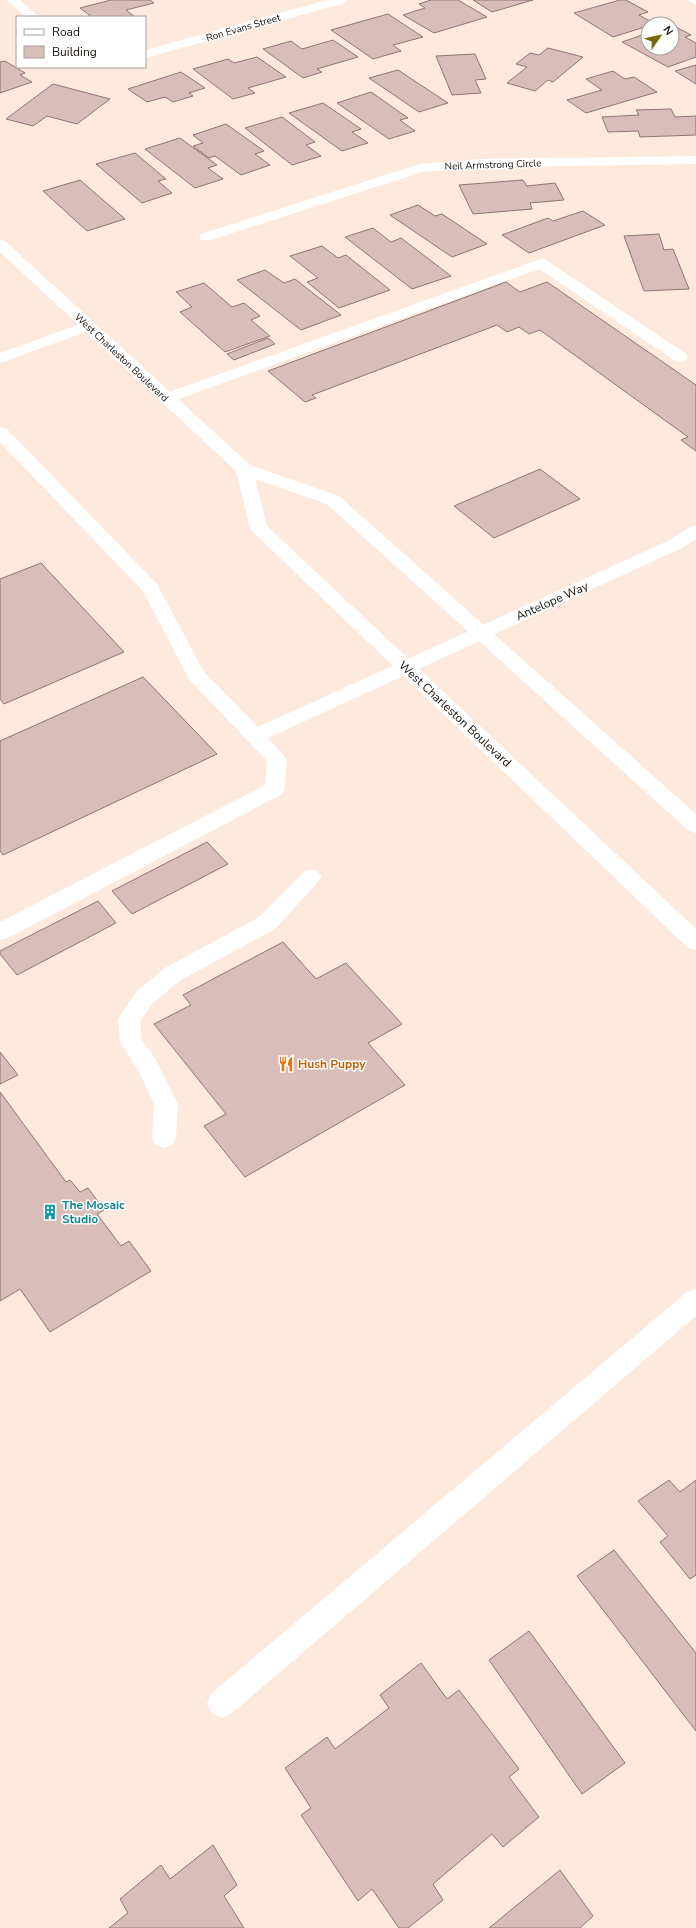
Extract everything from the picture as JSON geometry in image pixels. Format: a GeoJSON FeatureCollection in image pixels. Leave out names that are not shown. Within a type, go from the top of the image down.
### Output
{"type":"FeatureCollection","features":[{"type":"Feature","properties":{"kind":"main road"},"geometry":{"type":"LineString","coordinates":[[13,0],[32,16]]}},
{"type":"Feature","properties":{"kind":"main road","name":"Ron Evans Street"},"geometry":{"type":"LineString","coordinates":[[146,54],[341,0]]}},
{"type":"Feature","properties":{"kind":"main road","name":"Neil Armstrong Circle"},"geometry":{"type":"LineString","coordinates":[[206,237],[420,168],[482,163],[696,160]]}},
{"type":"Feature","properties":{"kind":"main road","name":"West Charleston Boulevard"},"geometry":{"type":"LineString","coordinates":[[0,244],[244,469],[333,500],[696,826]]}},
{"type":"Feature","properties":{"kind":"main road"},"geometry":{"type":"LineString","coordinates":[[167,398],[541,263],[680,357]]}},
{"type":"Feature","properties":{"kind":"main road"},"geometry":{"type":"LineString","coordinates":[[0,358],[89,326]]}},
{"type":"Feature","properties":{"kind":"main road"},"geometry":{"type":"LineString","coordinates":[[0,432],[151,588],[196,675],[276,759],[275,789],[0,932]]}},
{"type":"Feature","properties":{"kind":"main road","name":"West Charleston Boulevard"},"geometry":{"type":"LineString","coordinates":[[244,469],[259,528],[696,942]]}},
{"type":"Feature","properties":{"kind":"main road","name":"Antelope Way"},"geometry":{"type":"LineString","coordinates":[[255,736],[678,543],[696,531]]}},
{"type":"Feature","properties":{"kind":"main road"},"geometry":{"type":"LineString","coordinates":[[164,1138],[166,1104],[149,1069],[130,1040],[129,1020],[146,996],[173,974],[267,923],[311,877]]}},
{"type":"Feature","properties":{"kind":"main road"},"geometry":{"type":"LineString","coordinates":[[222,1703],[696,1300]]}},
{"type":"Feature","properties":{"kind":"building"},"geometry":{"type":"Polygon","coordinates":[[[111,0],[150,0],[154,3],[126,10],[134,16],[91,16],[80,8],[111,0]]]}},
{"type":"Feature","properties":{"kind":"building"},"geometry":{"type":"Polygon","coordinates":[[[431,0],[458,0],[487,17],[434,33],[403,15],[425,8],[419,4],[431,0]]]}},
{"type":"Feature","properties":{"kind":"building"},"geometry":{"type":"Polygon","coordinates":[[[473,0],[533,0],[492,12],[473,0]]]}},
{"type":"Feature","properties":{"kind":"building"},"geometry":{"type":"Polygon","coordinates":[[[620,0],[626,0],[648,12],[639,15],[641,16],[640,29],[613,37],[574,13],[620,0]]]}},
{"type":"Feature","properties":{"kind":"building"},"geometry":{"type":"Polygon","coordinates":[[[388,14],[423,37],[393,45],[401,51],[373,59],[331,30],[388,14]]]}},
{"type":"Feature","properties":{"kind":"building"},"geometry":{"type":"Polygon","coordinates":[[[680,29],[691,35],[685,37],[696,43],[696,57],[668,67],[648,56],[680,56],[680,29]]]}},
{"type":"Feature","properties":{"kind":"building"},"geometry":{"type":"Polygon","coordinates":[[[640,36],[640,52],[622,42],[640,36]]]}},
{"type":"Feature","properties":{"kind":"building"},"geometry":{"type":"Polygon","coordinates":[[[333,40],[358,57],[317,69],[322,72],[303,78],[263,49],[291,41],[302,49],[333,40]]]}},
{"type":"Feature","properties":{"kind":"building"},"geometry":{"type":"Polygon","coordinates":[[[548,48],[583,57],[553,82],[548,80],[535,91],[507,83],[527,67],[516,64],[530,53],[539,55],[548,48]]]}},
{"type":"Feature","properties":{"kind":"building"},"geometry":{"type":"Polygon","coordinates":[[[475,54],[486,79],[475,80],[481,93],[452,95],[436,56],[475,54]]]}},
{"type":"Feature","properties":{"kind":"building"},"geometry":{"type":"Polygon","coordinates":[[[257,57],[286,77],[248,88],[255,93],[233,99],[193,69],[228,59],[234,63],[257,57]]]}},
{"type":"Feature","properties":{"kind":"building"},"geometry":{"type":"Polygon","coordinates":[[[5,61],[25,73],[20,75],[32,82],[0,93],[0,62],[5,61]]]}},
{"type":"Feature","properties":{"kind":"building"},"geometry":{"type":"Polygon","coordinates":[[[696,65],[696,84],[675,71],[696,65]]]}},
{"type":"Feature","properties":{"kind":"building"},"geometry":{"type":"Polygon","coordinates":[[[398,70],[448,103],[419,112],[369,78],[398,70]]]}},
{"type":"Feature","properties":{"kind":"building"},"geometry":{"type":"Polygon","coordinates":[[[613,71],[625,79],[634,77],[657,92],[586,113],[567,100],[602,90],[586,79],[613,71]]]}},
{"type":"Feature","properties":{"kind":"building"},"geometry":{"type":"Polygon","coordinates":[[[181,72],[205,88],[189,93],[193,96],[173,102],[165,97],[147,102],[128,89],[181,72]]]}},
{"type":"Feature","properties":{"kind":"building"},"geometry":{"type":"Polygon","coordinates":[[[53,84],[110,99],[77,124],[47,116],[33,126],[6,119],[53,84]]]}},
{"type":"Feature","properties":{"kind":"building"},"geometry":{"type":"Polygon","coordinates":[[[371,92],[408,118],[400,120],[415,131],[389,139],[337,103],[371,92]]]}},
{"type":"Feature","properties":{"kind":"building"},"geometry":{"type":"Polygon","coordinates":[[[323,103],[361,129],[352,132],[368,143],[342,151],[289,113],[323,103]]]}},
{"type":"Feature","properties":{"kind":"building"},"geometry":{"type":"Polygon","coordinates":[[[671,109],[675,117],[696,116],[696,135],[640,137],[638,131],[608,132],[602,117],[639,115],[636,110],[671,109]]]}},
{"type":"Feature","properties":{"kind":"building"},"geometry":{"type":"Polygon","coordinates":[[[282,117],[315,142],[306,145],[321,156],[292,165],[245,128],[282,117]]]}},
{"type":"Feature","properties":{"kind":"building"},"geometry":{"type":"Polygon","coordinates":[[[226,124],[264,151],[255,154],[270,165],[241,175],[215,156],[209,158],[193,146],[203,143],[193,135],[226,124]]]}},
{"type":"Feature","properties":{"kind":"building"},"geometry":{"type":"Polygon","coordinates":[[[180,138],[217,165],[208,168],[223,179],[195,188],[145,149],[180,138]]]}},
{"type":"Feature","properties":{"kind":"building"},"geometry":{"type":"Polygon","coordinates":[[[135,153],[166,179],[158,181],[172,193],[142,203],[96,164],[135,153]]]}},
{"type":"Feature","properties":{"kind":"building"},"geometry":{"type":"Polygon","coordinates":[[[80,180],[125,219],[87,231],[43,191],[80,180]]]}},
{"type":"Feature","properties":{"kind":"building"},"geometry":{"type":"Polygon","coordinates":[[[523,180],[527,186],[555,183],[564,200],[530,203],[532,209],[473,214],[459,185],[523,180]]]}},
{"type":"Feature","properties":{"kind":"building"},"geometry":{"type":"Polygon","coordinates":[[[418,205],[435,216],[442,214],[487,244],[452,257],[390,215],[418,205]]]}},
{"type":"Feature","properties":{"kind":"building"},"geometry":{"type":"Polygon","coordinates":[[[583,211],[605,225],[529,253],[502,235],[548,218],[553,221],[583,211]]]}},
{"type":"Feature","properties":{"kind":"building"},"geometry":{"type":"Polygon","coordinates":[[[373,228],[391,242],[401,238],[451,276],[412,289],[345,237],[373,228]]]}},
{"type":"Feature","properties":{"kind":"building"},"geometry":{"type":"Polygon","coordinates":[[[659,234],[664,250],[673,249],[689,289],[644,291],[624,236],[659,234]]]}},
{"type":"Feature","properties":{"kind":"building"},"geometry":{"type":"Polygon","coordinates":[[[322,246],[338,258],[346,255],[390,290],[339,308],[307,282],[318,278],[290,256],[322,246]]]}},
{"type":"Feature","properties":{"kind":"building"},"geometry":{"type":"Polygon","coordinates":[[[265,270],[284,283],[295,279],[341,315],[301,330],[237,280],[265,270]]]}},
{"type":"Feature","properties":{"kind":"building"},"geometry":{"type":"Polygon","coordinates":[[[506,282],[520,292],[547,282],[696,385],[696,451],[681,440],[688,437],[540,330],[529,334],[519,327],[507,332],[497,325],[312,395],[316,398],[305,402],[268,371],[506,282]]]}},
{"type":"Feature","properties":{"kind":"building"},"geometry":{"type":"Polygon","coordinates":[[[204,283],[232,307],[244,303],[260,316],[251,320],[270,336],[225,352],[180,312],[192,307],[176,292],[204,283]]]}},
{"type":"Feature","properties":{"kind":"building"},"geometry":{"type":"Polygon","coordinates":[[[268,338],[275,344],[234,360],[227,354],[268,338]]]}},
{"type":"Feature","properties":{"kind":"building"},"geometry":{"type":"Polygon","coordinates":[[[540,469],[580,499],[494,538],[454,506],[540,469]]]}},
{"type":"Feature","properties":{"kind":"building"},"geometry":{"type":"Polygon","coordinates":[[[41,563],[124,652],[4,704],[0,699],[0,579],[41,563]]]}},
{"type":"Feature","properties":{"kind":"building"},"geometry":{"type":"Polygon","coordinates":[[[143,677],[217,754],[3,855],[0,851],[0,741],[143,677]]]}},
{"type":"Feature","properties":{"kind":"building"},"geometry":{"type":"Polygon","coordinates":[[[207,842],[228,864],[132,914],[112,891],[207,842]]]}},
{"type":"Feature","properties":{"kind":"building"},"geometry":{"type":"Polygon","coordinates":[[[98,901],[116,923],[17,975],[0,954],[0,951],[98,901]]]}},
{"type":"Feature","properties":{"kind":"building","name":"Hush Puppy"},"geometry":{"type":"Polygon","coordinates":[[[283,942],[316,979],[346,963],[402,1024],[368,1043],[405,1085],[245,1177],[204,1126],[226,1114],[154,1024],[191,1005],[183,995],[283,942]]]}},
{"type":"Feature","properties":{"kind":"building"},"geometry":{"type":"Polygon","coordinates":[[[0,1052],[18,1075],[0,1084],[0,1052]]]}},
{"type":"Feature","properties":{"kind":"building","name":"The Mosaic Studio"},"geometry":{"type":"Polygon","coordinates":[[[0,1092],[66,1182],[70,1180],[80,1192],[88,1188],[104,1210],[97,1214],[121,1246],[129,1241],[151,1271],[50,1332],[20,1289],[0,1301],[0,1092]]]}},
{"type":"Feature","properties":{"kind":"building"},"geometry":{"type":"Polygon","coordinates":[[[669,1480],[680,1492],[696,1480],[696,1575],[690,1579],[660,1542],[668,1536],[638,1501],[669,1480]]]}},
{"type":"Feature","properties":{"kind":"building"},"geometry":{"type":"Polygon","coordinates":[[[614,1550],[696,1653],[696,1731],[577,1576],[614,1550]]]}},
{"type":"Feature","properties":{"kind":"building"},"geometry":{"type":"Polygon","coordinates":[[[529,1631],[625,1763],[582,1794],[489,1660],[529,1631]]]}},
{"type":"Feature","properties":{"kind":"building"},"geometry":{"type":"Polygon","coordinates":[[[421,1663],[447,1699],[459,1690],[519,1769],[509,1777],[539,1817],[503,1847],[492,1834],[433,1884],[443,1900],[408,1928],[399,1928],[372,1889],[358,1901],[301,1815],[311,1808],[285,1768],[327,1737],[335,1749],[389,1708],[380,1695],[421,1663]]]}},
{"type":"Feature","properties":{"kind":"building"},"geometry":{"type":"Polygon","coordinates":[[[213,1845],[237,1885],[224,1896],[244,1928],[109,1928],[128,1913],[120,1899],[161,1865],[170,1879],[213,1845]]]}},
{"type":"Feature","properties":{"kind":"building"},"geometry":{"type":"Polygon","coordinates":[[[560,1870],[593,1916],[580,1928],[489,1928],[560,1870]]]}},
{"type":"Feature","properties":{"kind":"place","name":"Hush Puppy"},"geometry":{"type":"Point","coordinates":[286,1064]}},
{"type":"Feature","properties":{"kind":"place","name":"The Mosaic Studio"},"geometry":{"type":"Point","coordinates":[50,1212]}}]}
